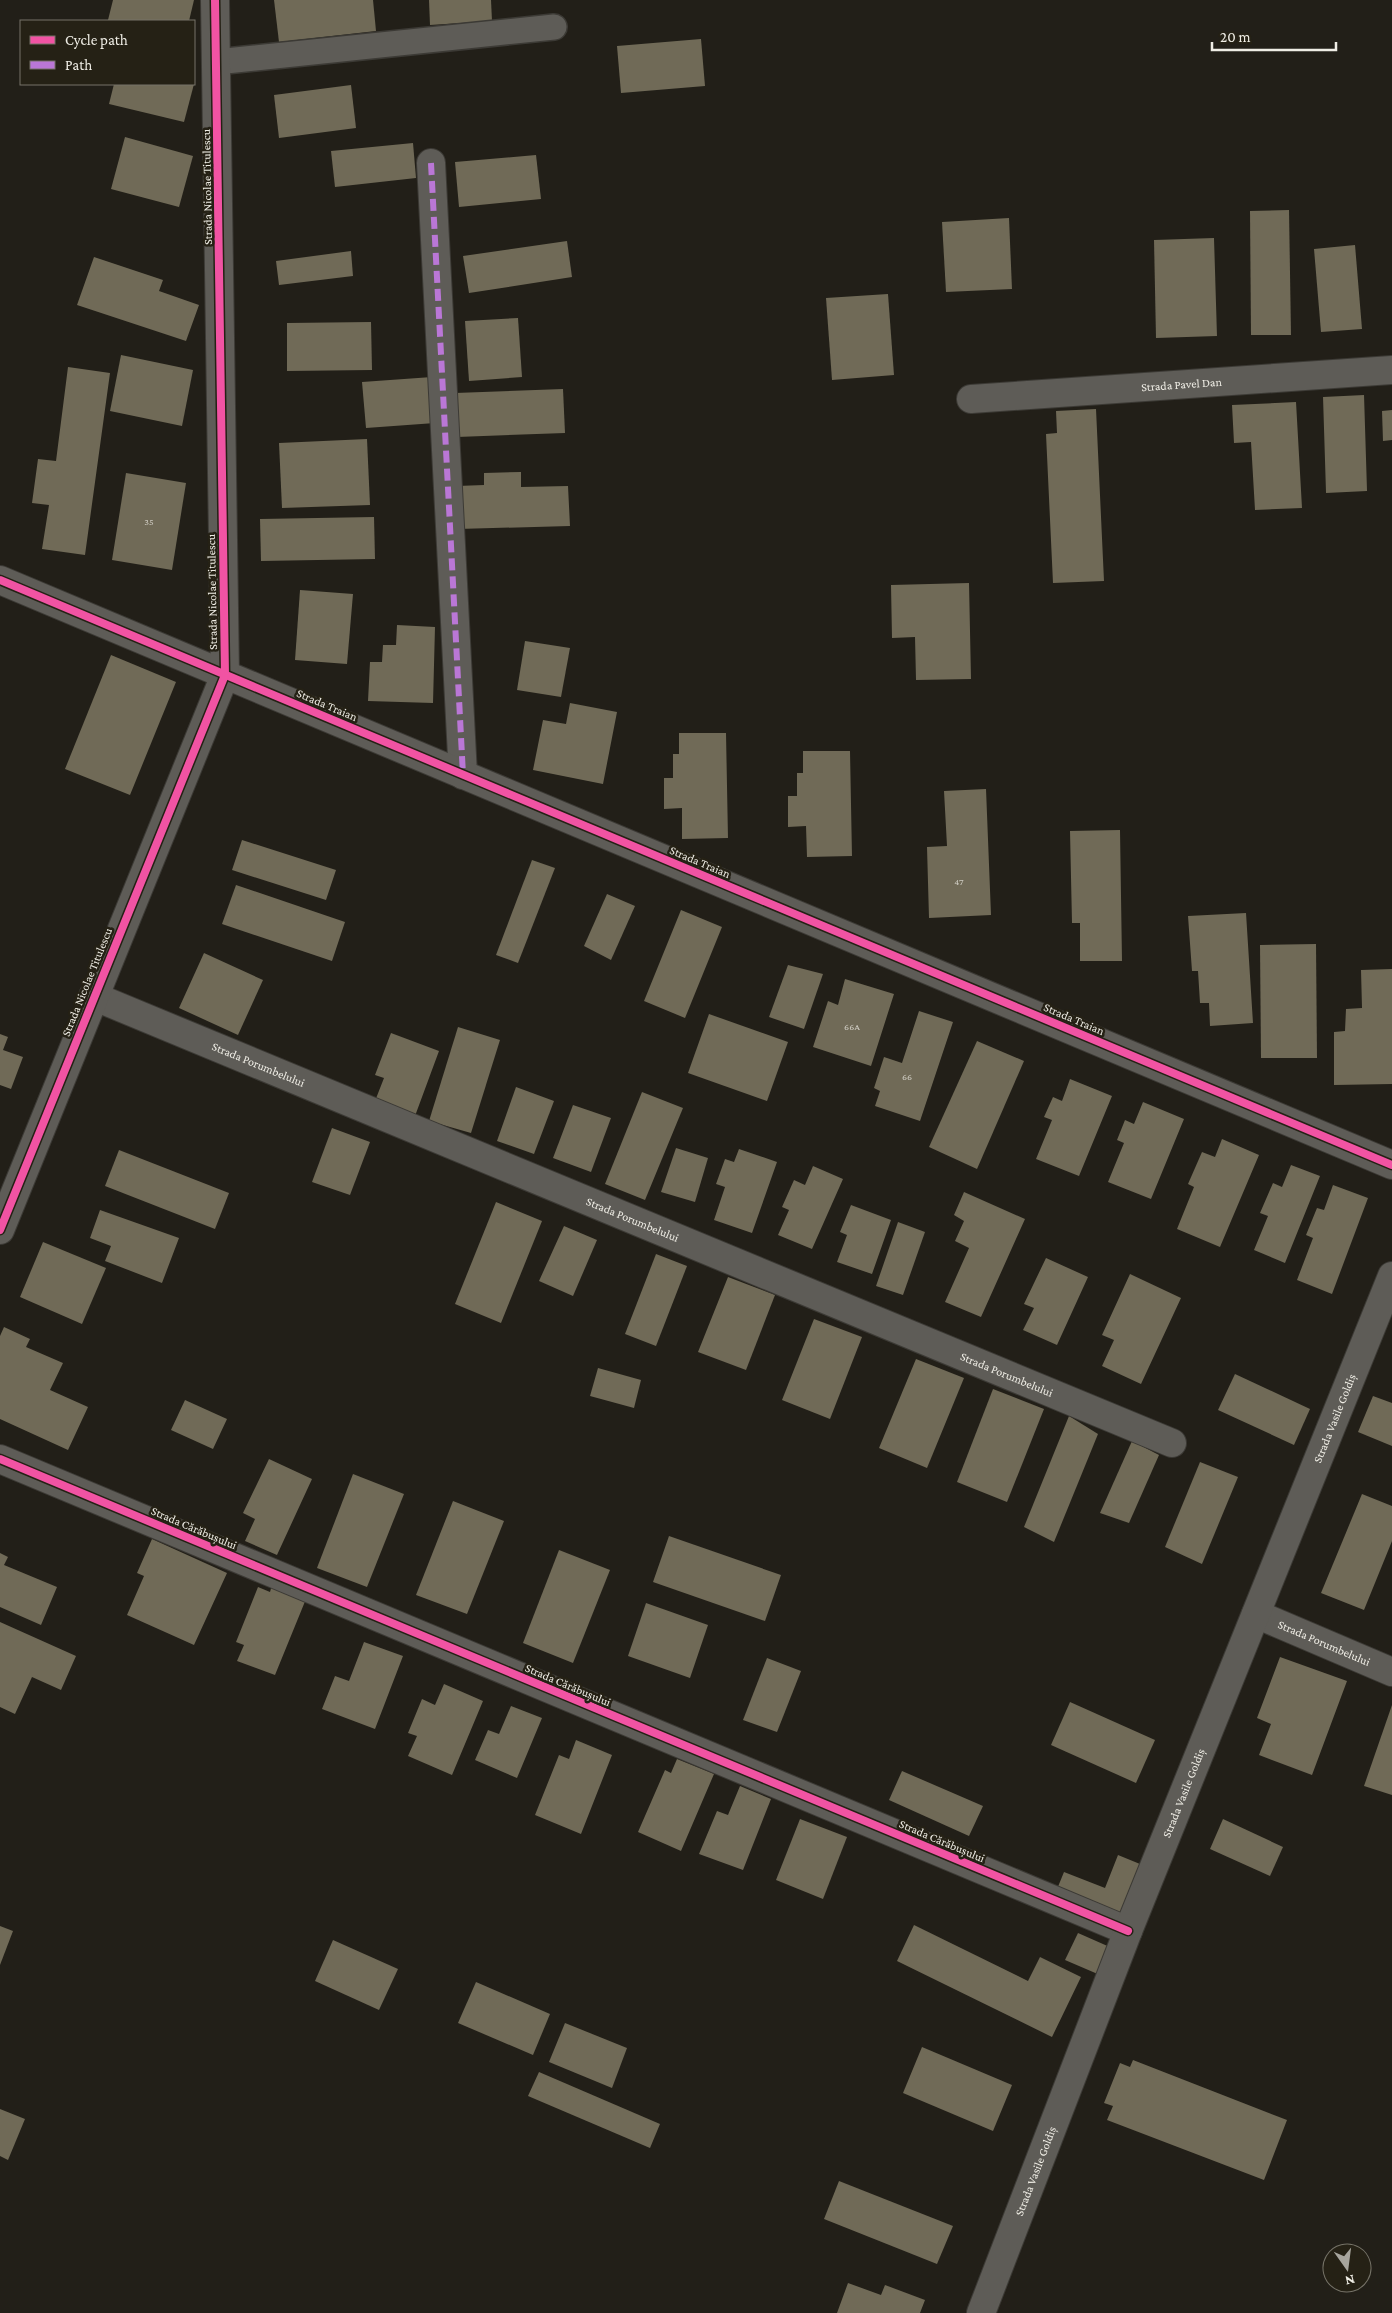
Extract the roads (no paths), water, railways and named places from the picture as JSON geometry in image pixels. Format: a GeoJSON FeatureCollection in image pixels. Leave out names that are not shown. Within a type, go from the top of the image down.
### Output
{"type":"FeatureCollection","features":[{"type":"Feature","properties":{"kind":"street","name":"Strada Nicolae Titulescu"},"geometry":{"type":"LineString","coordinates":[[0,1230],[224,674],[215,0]]}},
{"type":"Feature","properties":{"kind":"street"},"geometry":{"type":"LineString","coordinates":[[431,163],[463,775]]}},
{"type":"Feature","properties":{"kind":"street","name":"Strada Pavel Dan"},"geometry":{"type":"LineString","coordinates":[[971,398],[1392,370]]}},
{"type":"Feature","properties":{"kind":"street","name":"Strada Traian"},"geometry":{"type":"LineString","coordinates":[[0,580],[1392,1165]]}},
{"type":"Feature","properties":{"kind":"street","name":"Strada Porumbelului"},"geometry":{"type":"LineString","coordinates":[[93,996],[1172,1443]]}},
{"type":"Feature","properties":{"kind":"street","name":"Strada Vasile Goldiș"},"geometry":{"type":"LineString","coordinates":[[981,2313],[1128,1931],[1392,1276]]}},
{"type":"Feature","properties":{"kind":"street","name":"Strada Cărăbușului"},"geometry":{"type":"LineString","coordinates":[[0,1459],[1128,1931]]}},
{"type":"Feature","properties":{"kind":"street","name":"Strada Porumbelului"},"geometry":{"type":"LineString","coordinates":[[1256,1614],[1392,1672]]}},
{"type":"Feature","properties":{"kind":"lane"},"geometry":{"type":"LineString","coordinates":[[216,62],[554,27]]}}]}
